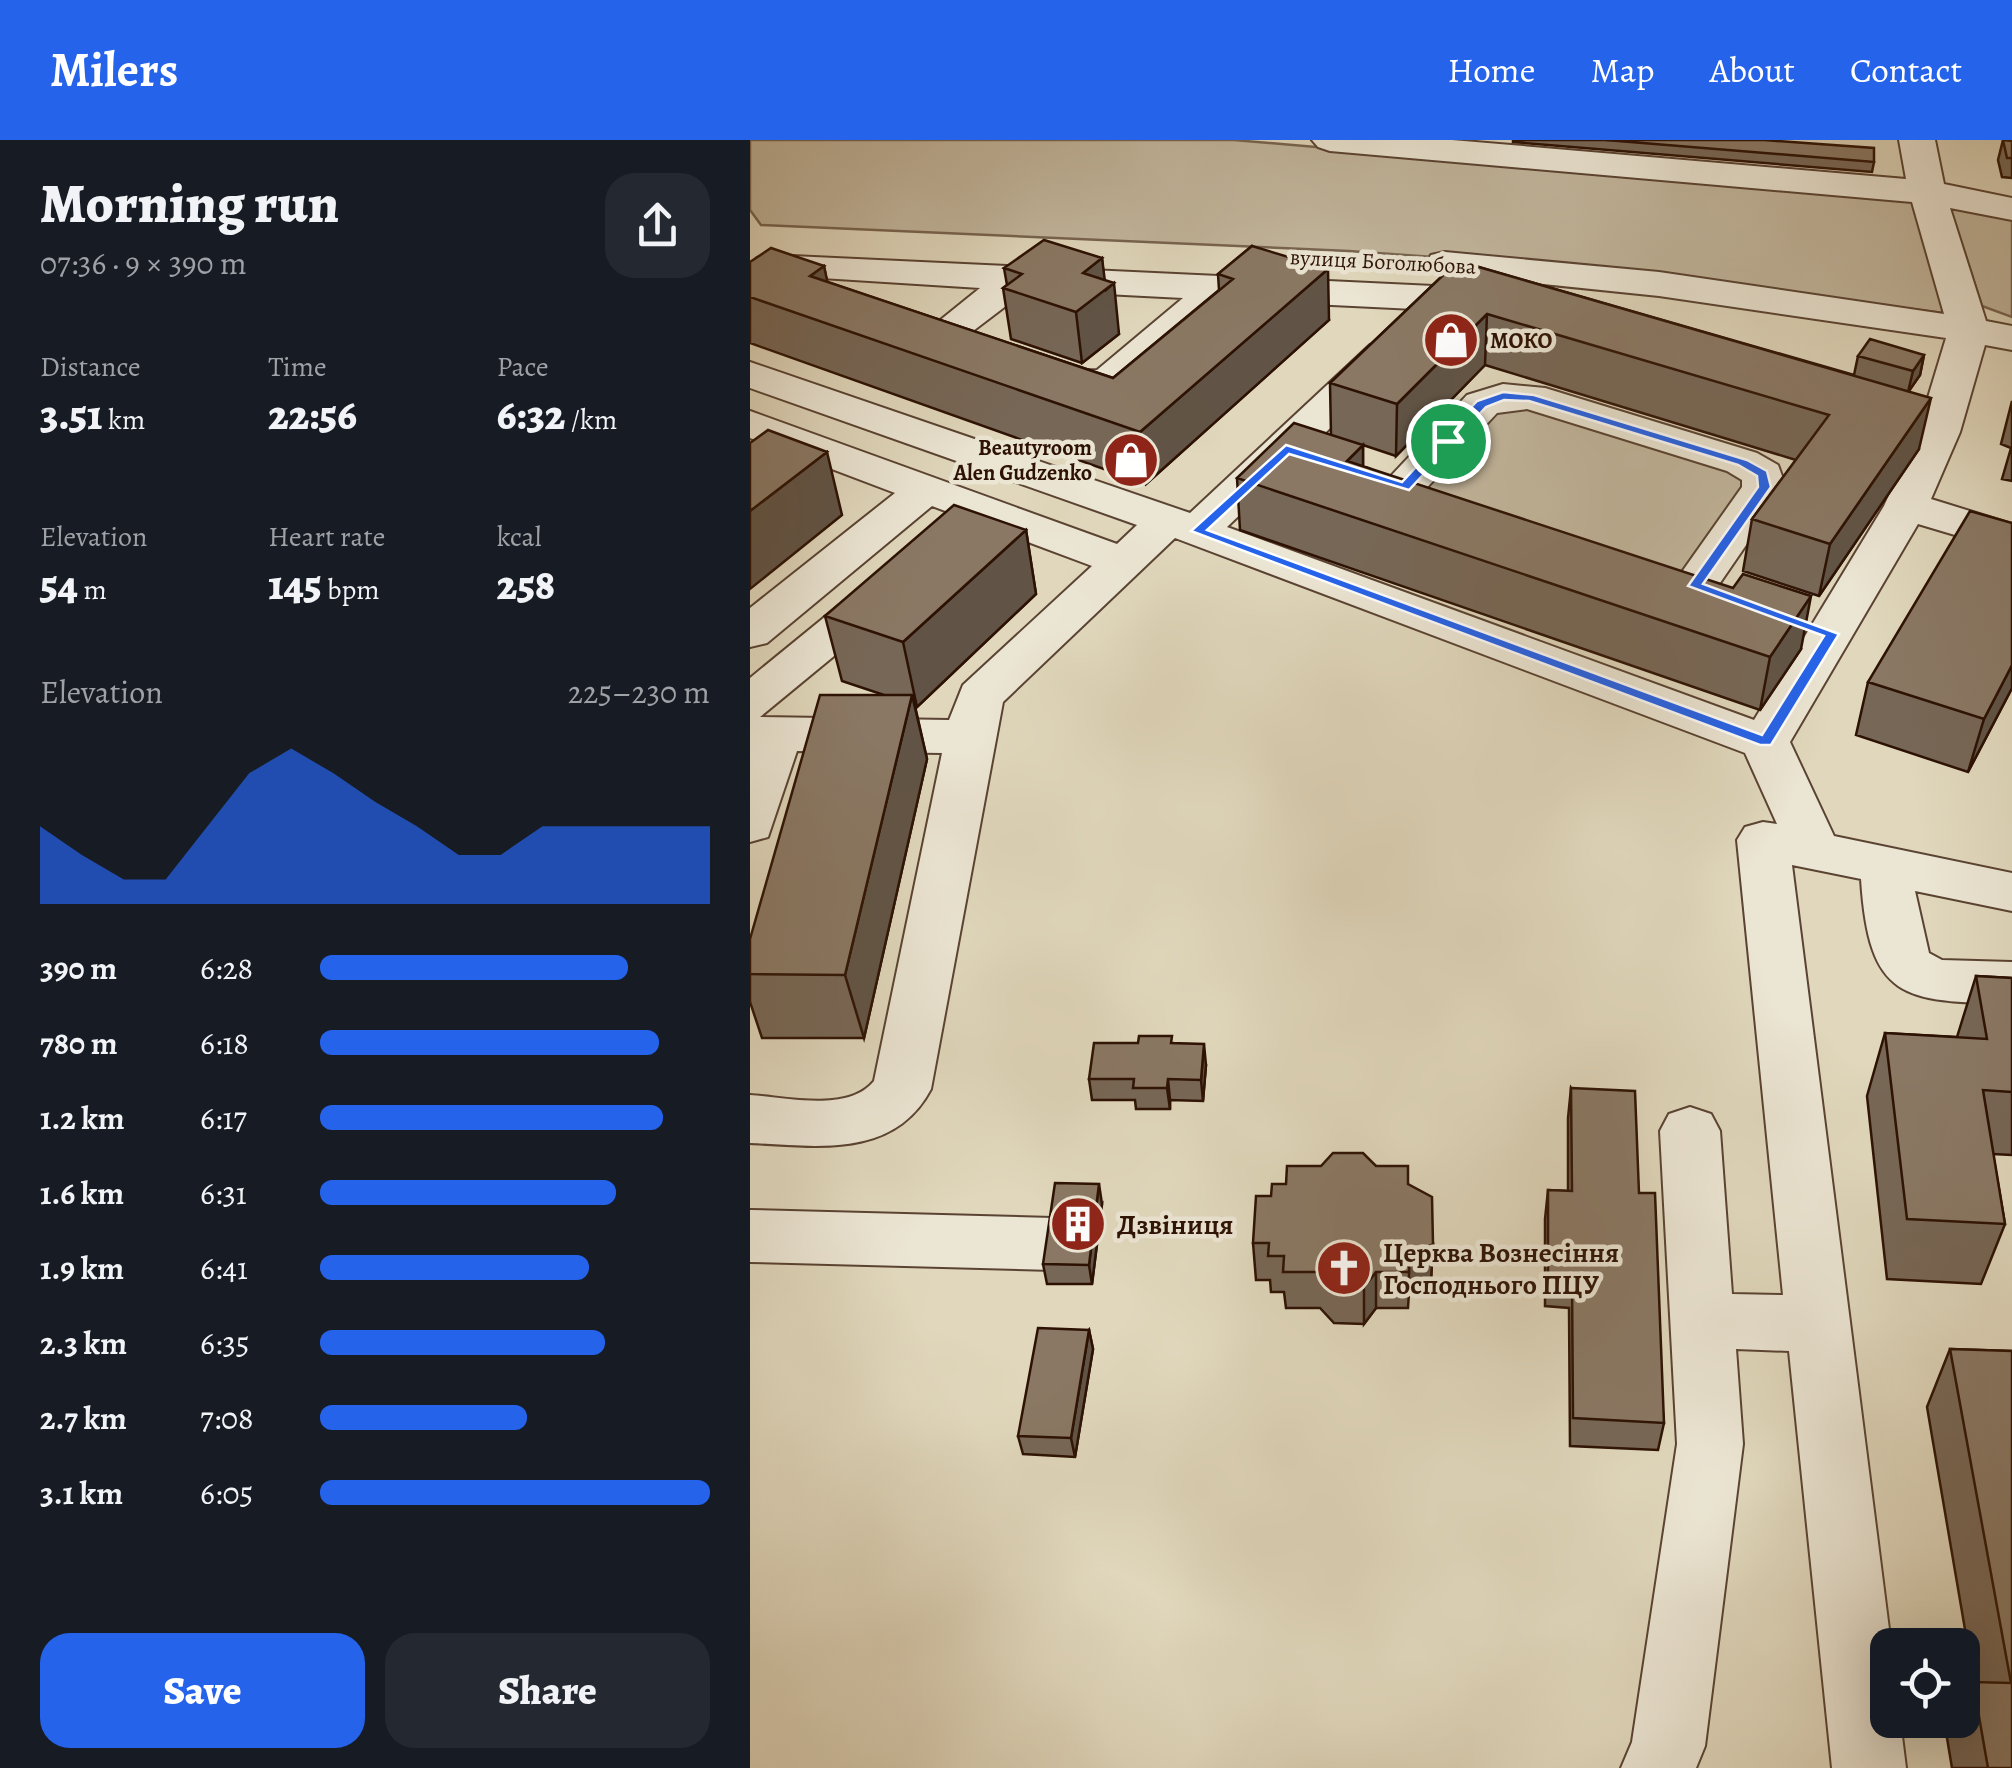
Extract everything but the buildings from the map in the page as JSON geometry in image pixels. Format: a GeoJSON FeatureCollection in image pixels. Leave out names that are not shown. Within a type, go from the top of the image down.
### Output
{"type":"FeatureCollection","features":[{"type":"Feature","properties":{"kind":"street"},"geometry":{"type":"LineString","coordinates":[[1330,140],[1921,163]]}},
{"type":"Feature","properties":{"kind":"street"},"geometry":{"type":"LineString","coordinates":[[1881,153],[1921,163],[2012,209]]}},
{"type":"Feature","properties":{"kind":"street"},"geometry":{"type":"LineString","coordinates":[[1869,1768],[1818,1324],[1789,845],[1766,742],[1815,628],[1906,506],[1939,432],[1968,330],[1921,163]]}},
{"type":"Feature","properties":{"kind":"street"},"geometry":{"type":"LineString","coordinates":[[757,261],[1018,278],[1443,296],[1506,302],[1544,313]]}},
{"type":"Feature","properties":{"kind":"street"},"geometry":{"type":"LineString","coordinates":[[757,261],[847,306]]}},
{"type":"Feature","properties":{"kind":"street","name":"вулиця Боголюбова"},"geometry":{"type":"LineString","coordinates":[[757,261],[1583,274],[1795,301],[2012,338]]}},
{"type":"Feature","properties":{"kind":"street"},"geometry":{"type":"LineString","coordinates":[[938,338],[1018,278]]}},
{"type":"Feature","properties":{"kind":"street"},"geometry":{"type":"LineString","coordinates":[[1027,369],[1076,384],[1112,379],[1218,288]]}},
{"type":"Feature","properties":{"kind":"street"},"geometry":{"type":"LineString","coordinates":[[750,1119],[868,1118],[892,1107],[902,1089],[980,696],[1124,562],[1183,526],[1286,449],[1443,296]]}},
{"type":"Feature","properties":{"kind":"street"},"geometry":{"type":"LineString","coordinates":[[750,374],[1183,526],[1766,742]]}},
{"type":"Feature","properties":{"kind":"street"},"geometry":{"type":"LineString","coordinates":[[1807,392],[1939,432]]}},
{"type":"Feature","properties":{"kind":"street"},"geometry":{"type":"LineString","coordinates":[[1286,449],[1385,488],[1482,404],[1503,396],[1530,397],[1742,462],[1763,474],[1764,487],[1712,592],[1650,596]]}},
{"type":"Feature","properties":{"kind":"street"},"geometry":{"type":"LineString","coordinates":[[750,462],[767,430],[1124,562]]}},
{"type":"Feature","properties":{"kind":"street"},"geometry":{"type":"LineString","coordinates":[[750,632],[927,489]]}},
{"type":"Feature","properties":{"kind":"street"},"geometry":{"type":"LineString","coordinates":[[1906,506],[2012,538]]}},
{"type":"Feature","properties":{"kind":"street"},"geometry":{"type":"LineString","coordinates":[[750,824],[759,724],[932,552],[982,510]]}},
{"type":"Feature","properties":{"kind":"street"},"geometry":{"type":"LineString","coordinates":[[759,724],[970,736]]}},
{"type":"Feature","properties":{"kind":"street"},"geometry":{"type":"LineString","coordinates":[[1789,845],[2012,892]]}},
{"type":"Feature","properties":{"kind":"street"},"geometry":{"type":"LineString","coordinates":[[1886,865],[1888,903],[1905,965],[1932,981],[2012,983]]}},
{"type":"Feature","properties":{"kind":"street"},"geometry":{"type":"LineString","coordinates":[[1658,1768],[1668,1746],[1710,1444],[1690,1131]]}},
{"type":"Feature","properties":{"kind":"street"},"geometry":{"type":"LineString","coordinates":[[750,1236],[1053,1244]]}},
{"type":"Feature","properties":{"kind":"street"},"geometry":{"type":"LineString","coordinates":[[1702,1320],[1818,1324]]}},
{"type":"Feature","properties":{"kind":"shaded area"},"geometry":{"type":"Polygon","coordinates":[[[750,140],[1234,140],[1915,199],[1951,314],[1589,268],[1349,251],[761,225],[750,210],[750,140]]]}},
{"type":"Feature","properties":{"kind":"shaded area"},"geometry":{"type":"Polygon","coordinates":[[[1949,204],[2012,220],[2012,317],[1982,306],[1949,204]]]}},
{"type":"Feature","properties":{"kind":"shaded area"},"geometry":{"type":"Polygon","coordinates":[[[1519,403],[1741,472],[1747,483],[1679,576],[1414,493],[1496,405],[1519,403]]]}},
{"type":"Feature","properties":{"kind":"place","name":"МОКО"},"geometry":{"type":"Point","coordinates":[1451,340]}},
{"type":"Feature","properties":{"kind":"place","name":"Beautyroom Alen Gudzenko"},"geometry":{"type":"Point","coordinates":[1131,460]}},
{"type":"Feature","properties":{"kind":"place","name":"Дзвіниця"},"geometry":{"type":"Point","coordinates":[1078,1224]}},
{"type":"Feature","properties":{"kind":"place","name":"Церква Вознесіння Господнього ПЦУ"},"geometry":{"type":"Point","coordinates":[1344,1268]}},
{"type":"Feature","properties":{"kind":"route"},"geometry":{"type":"LineString","coordinates":[[1503,396],[1530,397],[1742,462],[1763,474],[1764,487],[1695,586],[1832,634],[1766,742],[1198,531],[1286,449],[1404,487],[1448,441],[1482,404],[1503,396]]}}]}
